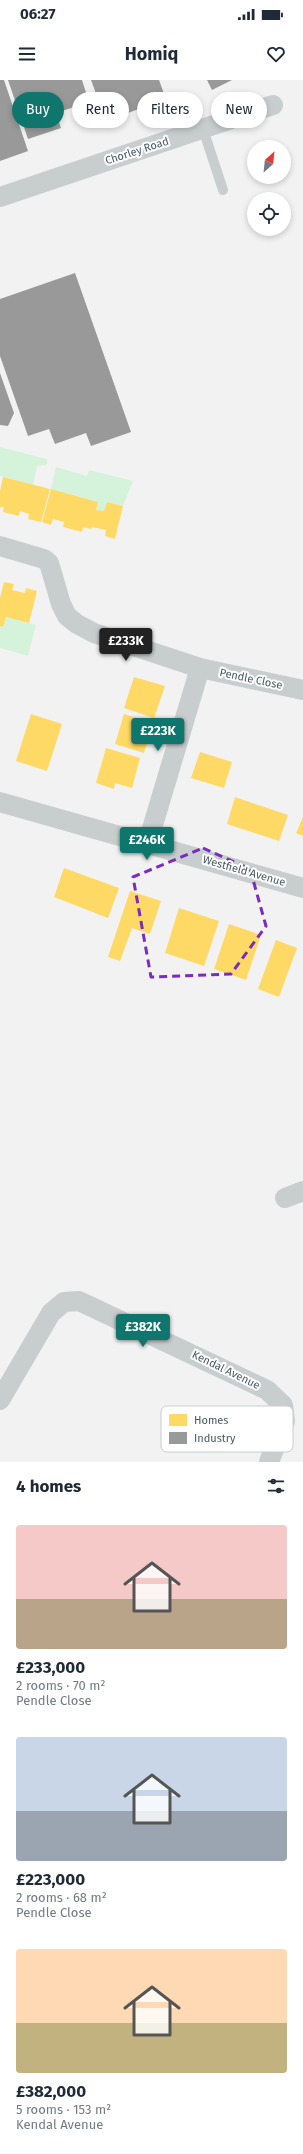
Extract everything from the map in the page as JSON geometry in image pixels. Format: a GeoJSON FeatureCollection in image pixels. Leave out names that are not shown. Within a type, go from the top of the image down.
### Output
{"type":"FeatureCollection","features":[{"type":"Feature","properties":{"kind":"street","name":"Chorley Road"},"geometry":{"type":"LineString","coordinates":[[0,197],[273,105]]}},
{"type":"Feature","properties":{"kind":"street","name":"Pendle Close"},"geometry":{"type":"LineString","coordinates":[[0,546],[38,556],[49,563],[61,604],[67,616],[77,624],[121,644],[200,668],[303,690]]}},
{"type":"Feature","properties":{"kind":"street"},"geometry":{"type":"LineString","coordinates":[[147,845],[200,668]]}},
{"type":"Feature","properties":{"kind":"street","name":"Westfield Avenue"},"geometry":{"type":"LineString","coordinates":[[0,802],[147,845],[303,888]]}},
{"type":"Feature","properties":{"kind":"street","name":"Kendal Avenue"},"geometry":{"type":"LineString","coordinates":[[0,1400],[51,1313],[64,1302],[79,1301],[267,1390],[283,1404],[283,1406]]}},
{"type":"Feature","properties":{"kind":"street","name":"Kendal Avenue"},"geometry":{"type":"LineString","coordinates":[[271,1462],[274,1452]]}},
{"type":"Feature","properties":{"kind":"lane"},"geometry":{"type":"LineString","coordinates":[[203,129],[223,190]]}},
{"type":"Feature","properties":{"kind":"highlighted area"},"geometry":{"type":"Polygon","coordinates":[[[203,848],[250,869],[266,926],[231,974],[151,977],[133,877],[203,848]]]}},
{"type":"Feature","properties":{"kind":"green space"},"geometry":{"type":"Polygon","coordinates":[[[0,447],[47,459],[47,465],[37,466],[33,485],[0,476],[0,447]]]}},
{"type":"Feature","properties":{"kind":"green space"},"geometry":{"type":"Polygon","coordinates":[[[56,467],[87,476],[89,470],[133,481],[123,506],[107,502],[104,511],[96,510],[98,502],[51,489],[56,467]]]}},
{"type":"Feature","properties":{"kind":"green space"},"geometry":{"type":"Polygon","coordinates":[[[6,617],[36,625],[28,656],[0,648],[0,626],[3,627],[6,617]]]}},
{"type":"Feature","properties":{"kind":"building: Homes"},"geometry":{"type":"Polygon","coordinates":[[[3,477],[50,489],[41,522],[28,519],[29,514],[20,511],[19,516],[3,512],[4,507],[0,507],[0,491],[3,477]]]}},
{"type":"Feature","properties":{"kind":"building: Homes"},"geometry":{"type":"Polygon","coordinates":[[[51,489],[98,502],[96,510],[104,511],[107,502],[123,506],[115,539],[105,536],[106,530],[83,527],[82,532],[63,527],[64,522],[53,519],[51,525],[42,522],[51,489]]]}},
{"type":"Feature","properties":{"kind":"building: Homes"},"geometry":{"type":"Polygon","coordinates":[[[4,582],[14,584],[12,590],[25,593],[26,588],[37,591],[29,623],[6,617],[3,627],[0,626],[0,598],[4,582]]]}},
{"type":"Feature","properties":{"kind":"building: Homes"},"geometry":{"type":"Polygon","coordinates":[[[134,677],[165,686],[154,718],[124,708],[134,677]]]}},
{"type":"Feature","properties":{"kind":"building: Homes"},"geometry":{"type":"Polygon","coordinates":[[[31,714],[62,724],[47,771],[16,761],[31,714]]]}},
{"type":"Feature","properties":{"kind":"building: Homes"},"geometry":{"type":"Polygon","coordinates":[[[124,714],[153,723],[144,753],[115,744],[124,714]]]}},
{"type":"Feature","properties":{"kind":"building: Homes"},"geometry":{"type":"Polygon","coordinates":[[[106,748],[140,758],[132,788],[115,783],[114,789],[96,783],[106,748]]]}},
{"type":"Feature","properties":{"kind":"building: Homes"},"geometry":{"type":"Polygon","coordinates":[[[200,752],[232,762],[224,788],[191,778],[200,752]]]}},
{"type":"Feature","properties":{"kind":"building: Homes"},"geometry":{"type":"Polygon","coordinates":[[[235,797],[288,815],[279,841],[227,824],[235,797]]]}},
{"type":"Feature","properties":{"kind":"building: Homes"},"geometry":{"type":"Polygon","coordinates":[[[303,817],[303,836],[296,833],[303,817]]]}},
{"type":"Feature","properties":{"kind":"building: Homes"},"geometry":{"type":"Polygon","coordinates":[[[64,868],[119,888],[108,918],[54,897],[64,868]]]}},
{"type":"Feature","properties":{"kind":"building: Homes"},"geometry":{"type":"Polygon","coordinates":[[[130,891],[161,901],[150,934],[132,928],[120,961],[108,957],[130,891]]]}},
{"type":"Feature","properties":{"kind":"building: Homes"},"geometry":{"type":"Polygon","coordinates":[[[179,908],[219,921],[204,966],[165,953],[179,908]]]}},
{"type":"Feature","properties":{"kind":"building: Homes"},"geometry":{"type":"Polygon","coordinates":[[[229,924],[261,935],[246,980],[214,969],[229,924]]]}},
{"type":"Feature","properties":{"kind":"building: Homes"},"geometry":{"type":"Polygon","coordinates":[[[276,940],[297,948],[279,997],[258,989],[276,940]]]}},
{"type":"Feature","properties":{"kind":"building: Industry"},"geometry":{"type":"Polygon","coordinates":[[[0,80],[4,80],[12,104],[12,128],[20,128],[28,151],[0,161],[0,80]]]}},
{"type":"Feature","properties":{"kind":"building: Industry"},"geometry":{"type":"Polygon","coordinates":[[[8,80],[82,80],[86,92],[72,92],[72,108],[64,110],[64,92],[12,92],[8,80]]]}},
{"type":"Feature","properties":{"kind":"building: Industry"},"geometry":{"type":"Polygon","coordinates":[[[91,80],[159,80],[163,92],[137,92],[137,110],[129,113],[129,92],[95,92],[91,80]]]}},
{"type":"Feature","properties":{"kind":"building: Industry"},"geometry":{"type":"Polygon","coordinates":[[[207,80],[232,80],[212,90],[207,80]]]}},
{"type":"Feature","properties":{"kind":"building: Industry"},"geometry":{"type":"Polygon","coordinates":[[[24,128],[61,128],[28,139],[24,128]]]}},
{"type":"Feature","properties":{"kind":"building: Industry"},"geometry":{"type":"Polygon","coordinates":[[[75,273],[131,432],[91,446],[86,433],[55,444],[49,429],[28,436],[0,356],[0,299],[75,273]]]}},
{"type":"Feature","properties":{"kind":"building: Industry"},"geometry":{"type":"Polygon","coordinates":[[[0,373],[14,413],[8,426],[0,425],[0,373]]]}}]}
